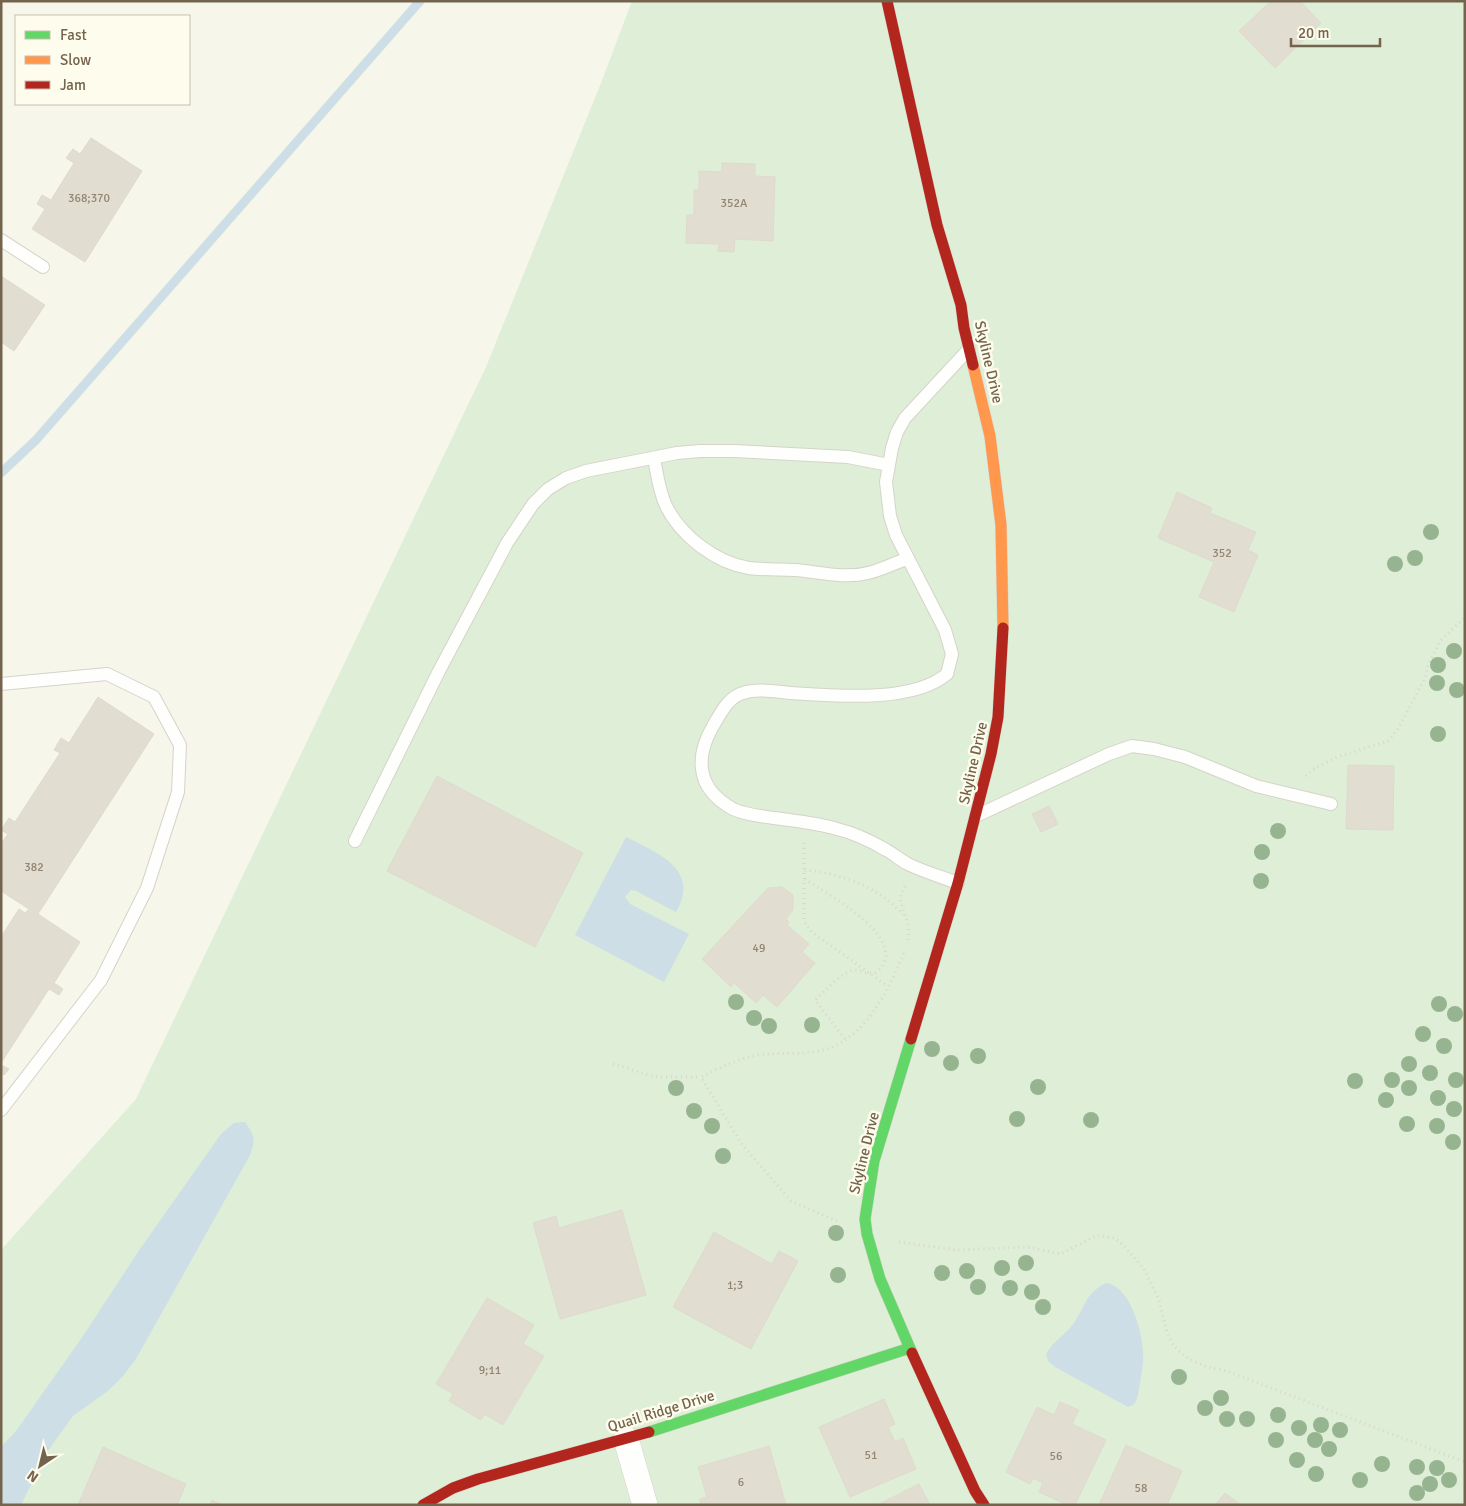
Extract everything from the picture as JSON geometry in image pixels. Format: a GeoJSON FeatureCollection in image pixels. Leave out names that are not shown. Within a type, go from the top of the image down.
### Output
{"type":"FeatureCollection","features":[{"type":"Feature","properties":{"kind":"street","name":"Skyline Drive"},"geometry":{"type":"LineString","coordinates":[[886,1],[931,200],[961,304],[990,436],[1001,526],[1004,614],[998,718],[976,816],[958,883],[874,1161],[865,1219],[867,1234],[880,1279],[975,1490],[984,1505]]}},
{"type":"Feature","properties":{"kind":"street","name":"Quail Ridge Drive"},"geometry":{"type":"LineString","coordinates":[[423,1505],[453,1488],[478,1479],[626,1439],[910,1348]]}},
{"type":"Feature","properties":{"kind":"street"},"geometry":{"type":"LineString","coordinates":[[626,1439],[639,1478],[645,1505]]}},
{"type":"Feature","properties":{"kind":"lane"},"geometry":{"type":"LineString","coordinates":[[1,240],[43,267]]}},
{"type":"Feature","properties":{"kind":"lane"},"geometry":{"type":"LineString","coordinates":[[958,883],[917,868],[885,849],[858,836],[837,829],[742,813],[722,802],[706,785],[702,755],[709,733],[725,707],[732,699],[743,693],[757,690],[814,694],[882,694],[915,690],[931,685],[947,674],[952,654],[945,630],[896,535],[890,516],[886,482],[888,465],[897,432],[905,418],[970,349]]}},
{"type":"Feature","properties":{"kind":"lane"},"geometry":{"type":"LineString","coordinates":[[355,841],[439,671],[502,551],[533,504],[548,489],[566,478],[586,471],[677,453],[734,451],[848,457],[888,465]]}},
{"type":"Feature","properties":{"kind":"lane"},"geometry":{"type":"LineString","coordinates":[[654,458],[666,505],[676,522],[707,551],[726,561],[749,568],[847,575],[868,573],[907,559]]}},
{"type":"Feature","properties":{"kind":"lane"},"geometry":{"type":"LineString","coordinates":[[1,684],[107,674],[154,697],[180,745],[178,792],[147,888],[102,980],[1,1110]]}},
{"type":"Feature","properties":{"kind":"lane"},"geometry":{"type":"LineString","coordinates":[[976,816],[1109,754],[1132,746],[1154,749],[1185,757],[1256,786],[1331,804]]}},
{"type":"Feature","properties":{"kind":"path"},"geometry":{"type":"LineString","coordinates":[[1292,796],[1303,779],[1315,768],[1337,757],[1388,741],[1398,729],[1425,678],[1428,665],[1441,640],[1463,619],[1465,612]]}},
{"type":"Feature","properties":{"kind":"path"},"geometry":{"type":"LineString","coordinates":[[803,822],[805,870],[804,920],[806,925],[812,932],[888,986]]}},
{"type":"Feature","properties":{"kind":"path"},"geometry":{"type":"LineString","coordinates":[[613,1064],[656,1077],[701,1077],[730,1062],[758,1055],[819,1051],[845,1039],[869,1017],[888,986],[906,950],[909,928],[900,900],[901,894],[917,868]]}},
{"type":"Feature","properties":{"kind":"path"},"geometry":{"type":"LineString","coordinates":[[805,870],[825,872],[859,884],[885,898],[907,919],[915,933]]}},
{"type":"Feature","properties":{"kind":"path"},"geometry":{"type":"LineString","coordinates":[[805,879],[866,920],[877,933],[884,947],[885,961],[877,971],[870,974],[855,970],[846,972],[815,1000],[845,1039]]}},
{"type":"Feature","properties":{"kind":"path"},"geometry":{"type":"LineString","coordinates":[[701,1077],[741,1143],[791,1201],[867,1234],[901,1242],[958,1250],[1027,1247],[1060,1254],[1097,1235],[1115,1238],[1144,1269],[1159,1300],[1167,1332],[1173,1345],[1190,1359],[1207,1367],[1227,1371],[1465,1462]]}},
{"type":"Feature","properties":{"kind":"green space"},"geometry":{"type":"Polygon","coordinates":[[[632,1],[1465,1],[1465,1505],[1,1505],[1,1250],[136,1099],[486,367],[601,83],[632,1]]]}},
{"type":"Feature","properties":{"kind":"shaded area"},"geometry":{"type":"Polygon","coordinates":[[[626,837],[662,856],[672,864],[683,884],[682,897],[676,912],[636,891],[631,890],[625,897],[630,904],[689,934],[664,982],[575,935],[626,837]]]}},
{"type":"Feature","properties":{"kind":"shaded area"},"geometry":{"type":"Polygon","coordinates":[[[245,1122],[251,1131],[253,1139],[253,1147],[249,1157],[136,1359],[109,1390],[73,1416],[47,1452],[21,1505],[1,1505],[1,1447],[16,1431],[83,1336],[138,1252],[221,1134],[234,1123],[245,1122]]]}},
{"type":"Feature","properties":{"kind":"shaded area"},"geometry":{"type":"Polygon","coordinates":[[[1106,1283],[1122,1292],[1128,1301],[1137,1322],[1142,1343],[1143,1363],[1138,1395],[1135,1403],[1128,1407],[1055,1367],[1048,1361],[1046,1354],[1075,1322],[1093,1292],[1106,1283]]]}},
{"type":"Feature","properties":{"kind":"building"},"geometry":{"type":"Polygon","coordinates":[[[1271,1],[1300,1],[1321,23],[1275,68],[1239,31],[1271,1]]]}},
{"type":"Feature","properties":{"kind":"building"},"geometry":{"type":"Polygon","coordinates":[[[91,138],[142,171],[85,262],[32,229],[45,209],[37,204],[42,195],[51,200],[74,163],[66,158],[73,149],[80,154],[91,138]]]}},
{"type":"Feature","properties":{"kind":"building"},"geometry":{"type":"Polygon","coordinates":[[[722,163],[755,164],[755,176],[775,177],[773,241],[735,239],[734,252],[718,251],[719,244],[686,243],[687,215],[694,215],[694,190],[699,190],[699,171],[722,172],[722,163]]]}},
{"type":"Feature","properties":{"kind":"building"},"geometry":{"type":"Polygon","coordinates":[[[1,276],[45,305],[14,351],[1,342],[1,276]]]}},
{"type":"Feature","properties":{"kind":"building"},"geometry":{"type":"Polygon","coordinates":[[[1177,492],[1212,508],[1210,513],[1256,532],[1248,550],[1258,555],[1234,612],[1199,597],[1214,562],[1158,538],[1177,492]]]}},
{"type":"Feature","properties":{"kind":"building"},"geometry":{"type":"Polygon","coordinates":[[[98,697],[154,734],[38,914],[80,942],[54,983],[63,989],[59,995],[49,989],[1,1063],[1,937],[19,909],[25,913],[29,909],[1,891],[1,844],[8,834],[1,830],[9,818],[15,822],[60,753],[54,750],[61,738],[69,743],[98,697]]]}},
{"type":"Feature","properties":{"kind":"building"},"geometry":{"type":"Polygon","coordinates":[[[1348,765],[1394,766],[1393,830],[1346,829],[1348,765]]]}},
{"type":"Feature","properties":{"kind":"building"},"geometry":{"type":"Polygon","coordinates":[[[437,776],[583,853],[535,947],[387,871],[437,776]]]}},
{"type":"Feature","properties":{"kind":"building"},"geometry":{"type":"Polygon","coordinates":[[[1049,806],[1058,824],[1041,832],[1032,814],[1049,806]]]}},
{"type":"Feature","properties":{"kind":"building"},"geometry":{"type":"Polygon","coordinates":[[[782,887],[793,895],[793,910],[786,919],[789,922],[787,925],[809,944],[802,952],[815,963],[777,1007],[763,995],[756,1003],[734,983],[731,987],[702,959],[768,888],[782,887]]]}},
{"type":"Feature","properties":{"kind":"building"},"geometry":{"type":"Polygon","coordinates":[[[1,1065],[9,1069],[4,1075],[1,1073],[1,1065]]]}},
{"type":"Feature","properties":{"kind":"building"},"geometry":{"type":"Polygon","coordinates":[[[622,1210],[646,1295],[560,1319],[533,1223],[556,1216],[559,1228],[622,1210]]]}},
{"type":"Feature","properties":{"kind":"building"},"geometry":{"type":"Polygon","coordinates":[[[714,1232],[772,1264],[779,1251],[798,1261],[751,1349],[673,1307],[714,1232]]]}},
{"type":"Feature","properties":{"kind":"building"},"geometry":{"type":"Polygon","coordinates":[[[487,1298],[534,1325],[523,1344],[544,1356],[503,1425],[484,1414],[481,1420],[449,1401],[453,1394],[436,1384],[487,1298]]]}},
{"type":"Feature","properties":{"kind":"building"},"geometry":{"type":"Polygon","coordinates":[[[884,1399],[895,1424],[888,1427],[895,1442],[903,1438],[916,1469],[850,1497],[819,1427],[884,1399]]]}},
{"type":"Feature","properties":{"kind":"building"},"geometry":{"type":"Polygon","coordinates":[[[1060,1402],[1079,1410],[1072,1424],[1106,1440],[1075,1505],[1067,1505],[1039,1492],[1043,1483],[1033,1478],[1030,1484],[1006,1472],[1037,1407],[1054,1415],[1060,1402]]]}},
{"type":"Feature","properties":{"kind":"building"},"geometry":{"type":"Polygon","coordinates":[[[1126,1445],[1182,1471],[1167,1505],[1099,1505],[1126,1445]]]}},
{"type":"Feature","properties":{"kind":"building"},"geometry":{"type":"Polygon","coordinates":[[[769,1446],[786,1505],[701,1505],[700,1499],[707,1497],[698,1467],[769,1446]]]}},
{"type":"Feature","properties":{"kind":"building"},"geometry":{"type":"Polygon","coordinates":[[[103,1447],[186,1484],[177,1505],[78,1505],[103,1447]]]}},
{"type":"Feature","properties":{"kind":"building"},"geometry":{"type":"Polygon","coordinates":[[[919,1484],[930,1505],[877,1505],[919,1484]]]}},
{"type":"Feature","properties":{"kind":"building"},"geometry":{"type":"Polygon","coordinates":[[[1225,1493],[1241,1505],[1215,1505],[1225,1493]]]}},
{"type":"Feature","properties":{"kind":"building"},"geometry":{"type":"Polygon","coordinates":[[[212,1500],[223,1505],[210,1505],[212,1500]]]}},
{"type":"Feature","properties":{"kind":"waterway"},"geometry":{"type":"LineString","coordinates":[[1,473],[36,440],[420,1]]}},
{"type":"Feature","properties":{"kind":"traffic: fast"},"geometry":{"type":"LineString","coordinates":[[911,1039],[874,1161],[865,1219],[867,1234],[880,1279],[912,1353]]}},
{"type":"Feature","properties":{"kind":"traffic: fast"},"geometry":{"type":"LineString","coordinates":[[649,1432],[910,1348]]}},
{"type":"Feature","properties":{"kind":"traffic: slow"},"geometry":{"type":"LineString","coordinates":[[973,365],[990,436],[1001,525],[1003,628]]}},
{"type":"Feature","properties":{"kind":"traffic: jam"},"geometry":{"type":"LineString","coordinates":[[887,1],[937,225],[961,305],[964,328],[973,365]]}},
{"type":"Feature","properties":{"kind":"traffic: jam"},"geometry":{"type":"LineString","coordinates":[[911,1039],[958,883],[991,754],[998,717],[1003,628]]}},
{"type":"Feature","properties":{"kind":"traffic: jam"},"geometry":{"type":"LineString","coordinates":[[912,1353],[975,1491],[984,1505]]}},
{"type":"Feature","properties":{"kind":"traffic: jam"},"geometry":{"type":"LineString","coordinates":[[423,1505],[453,1488],[478,1479],[649,1432]]}}]}
